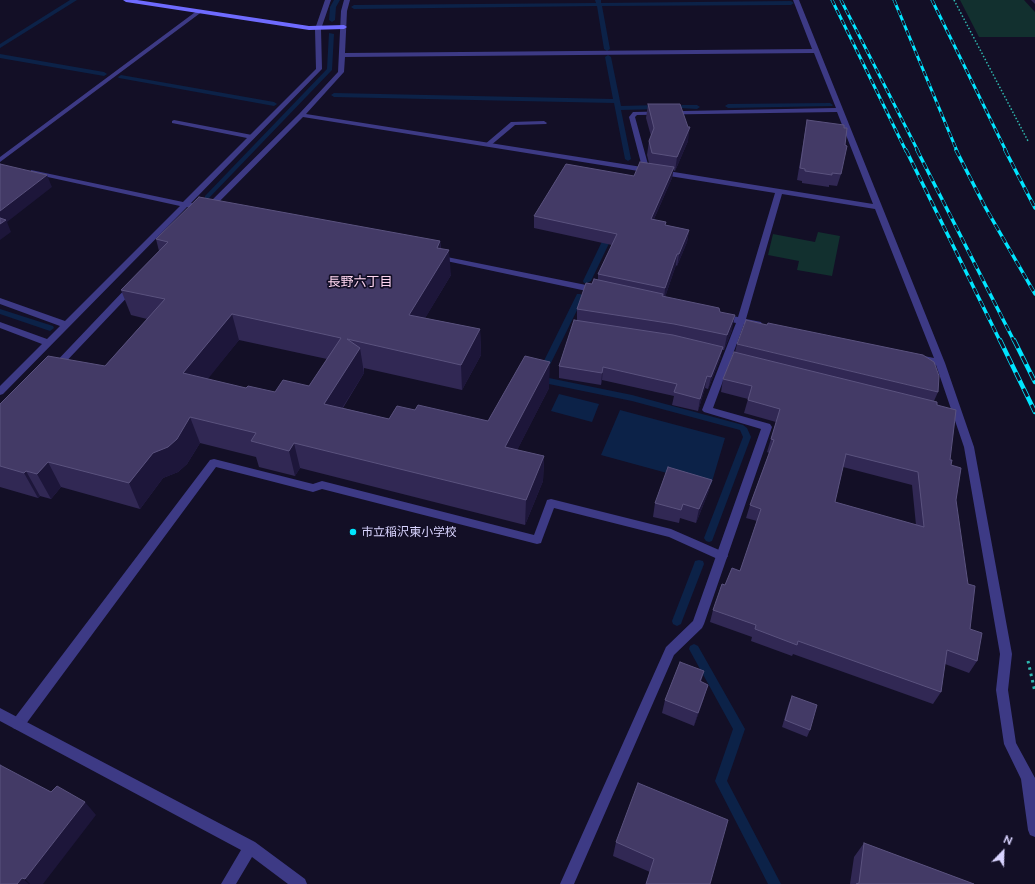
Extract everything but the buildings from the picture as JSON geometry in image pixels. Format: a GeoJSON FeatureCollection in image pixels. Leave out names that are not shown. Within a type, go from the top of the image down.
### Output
{"type":"FeatureCollection","features":[{"type":"Feature","properties":{"kind":"street"},"geometry":{"type":"LineString","coordinates":[[126,0],[318,29],[344,27]]}},
{"type":"Feature","properties":{"kind":"street"},"geometry":{"type":"LineString","coordinates":[[0,392],[319,69],[318,29],[328,0]]}},
{"type":"Feature","properties":{"kind":"street"},"geometry":{"type":"LineString","coordinates":[[23,170],[185,204],[207,211],[341,72],[344,11],[347,0]]}},
{"type":"Feature","properties":{"kind":"street"},"geometry":{"type":"LineString","coordinates":[[796,0],[940,363],[954,415],[969,447],[1006,654],[1002,690],[1010,744],[1028,778],[1035,830]]}},
{"type":"Feature","properties":{"kind":"street"},"geometry":{"type":"LineString","coordinates":[[0,160],[200,12]]}},
{"type":"Feature","properties":{"kind":"street"},"geometry":{"type":"LineString","coordinates":[[342,56],[816,51]]}},
{"type":"Feature","properties":{"kind":"street"},"geometry":{"type":"LineString","coordinates":[[646,170],[632,117],[635,112],[839,110]]}},
{"type":"Feature","properties":{"kind":"street"},"geometry":{"type":"LineString","coordinates":[[300,115],[878,207]]}},
{"type":"Feature","properties":{"kind":"street"},"geometry":{"type":"LineString","coordinates":[[174,122],[252,137]]}},
{"type":"Feature","properties":{"kind":"street"},"geometry":{"type":"LineString","coordinates":[[488,145],[513,123],[544,123]]}},
{"type":"Feature","properties":{"kind":"street"},"geometry":{"type":"LineString","coordinates":[[567,884],[670,651],[698,624],[767,427],[707,410],[741,321],[779,191]]}},
{"type":"Feature","properties":{"kind":"street"},"geometry":{"type":"LineString","coordinates":[[426,255],[604,292]]}},
{"type":"Feature","properties":{"kind":"street"},"geometry":{"type":"LineString","coordinates":[[49,374],[136,283]]}},
{"type":"Feature","properties":{"kind":"street"},"geometry":{"type":"LineString","coordinates":[[0,301],[67,325]]}},
{"type":"Feature","properties":{"kind":"street"},"geometry":{"type":"LineString","coordinates":[[710,314],[764,326]]}},
{"type":"Feature","properties":{"kind":"street"},"geometry":{"type":"LineString","coordinates":[[0,325],[49,343]]}},
{"type":"Feature","properties":{"kind":"street"},"geometry":{"type":"LineString","coordinates":[[910,356],[940,363]]}},
{"type":"Feature","properties":{"kind":"street"},"geometry":{"type":"LineString","coordinates":[[18,724],[214,463],[313,488],[322,485],[537,540],[551,503],[670,533],[722,556]]}},
{"type":"Feature","properties":{"kind":"street"},"geometry":{"type":"LineString","coordinates":[[0,714],[250,847],[300,884]]}},
{"type":"Feature","properties":{"kind":"street"},"geometry":{"type":"LineString","coordinates":[[228,884],[250,847]]}},
{"type":"Feature","properties":{"kind":"path"},"geometry":{"type":"LineString","coordinates":[[954,0],[1028,141]]}},
{"type":"Feature","properties":{"kind":"green space"},"geometry":{"type":"Polygon","coordinates":[[[960,0],[1024,0],[1035,12],[1035,37],[979,37],[960,0]]]}},
{"type":"Feature","properties":{"kind":"green space"},"geometry":{"type":"Polygon","coordinates":[[[818,232],[840,236],[832,276],[797,270],[799,261],[768,255],[773,234],[815,242],[818,232]]]}},
{"type":"Feature","properties":{"kind":"water"},"geometry":{"type":"Polygon","coordinates":[[[559,394],[599,404],[592,422],[551,411],[559,394]]]}},
{"type":"Feature","properties":{"kind":"water"},"geometry":{"type":"Polygon","coordinates":[[[620,410],[725,438],[711,485],[601,455],[620,410]]]}},
{"type":"Feature","properties":{"kind":"waterway"},"geometry":{"type":"LineString","coordinates":[[0,46],[74,0]]}},
{"type":"Feature","properties":{"kind":"waterway"},"geometry":{"type":"LineString","coordinates":[[332,20],[333,7],[337,0]]}},
{"type":"Feature","properties":{"kind":"waterway"},"geometry":{"type":"LineString","coordinates":[[598,0],[599,5]]}},
{"type":"Feature","properties":{"kind":"waterway"},"geometry":{"type":"LineString","coordinates":[[599,5],[791,3]]}},
{"type":"Feature","properties":{"kind":"waterway"},"geometry":{"type":"LineString","coordinates":[[354,7],[599,5]]}},
{"type":"Feature","properties":{"kind":"waterway"},"geometry":{"type":"LineString","coordinates":[[599,5],[607,49]]}},
{"type":"Feature","properties":{"kind":"waterway"},"geometry":{"type":"LineString","coordinates":[[207,197],[330,69],[331,34]]}},
{"type":"Feature","properties":{"kind":"waterway"},"geometry":{"type":"LineString","coordinates":[[0,56],[104,74]]}},
{"type":"Feature","properties":{"kind":"waterway"},"geometry":{"type":"LineString","coordinates":[[608,57],[617,101]]}},
{"type":"Feature","properties":{"kind":"waterway"},"geometry":{"type":"LineString","coordinates":[[121,77],[274,104]]}},
{"type":"Feature","properties":{"kind":"waterway"},"geometry":{"type":"LineString","coordinates":[[334,95],[617,101]]}},
{"type":"Feature","properties":{"kind":"waterway"},"geometry":{"type":"LineString","coordinates":[[617,101],[618,108]]}},
{"type":"Feature","properties":{"kind":"waterway"},"geometry":{"type":"LineString","coordinates":[[728,106],[830,105]]}},
{"type":"Feature","properties":{"kind":"waterway"},"geometry":{"type":"LineString","coordinates":[[618,108],[658,107]]}},
{"type":"Feature","properties":{"kind":"waterway"},"geometry":{"type":"LineString","coordinates":[[682,107],[697,107]]}},
{"type":"Feature","properties":{"kind":"waterway"},"geometry":{"type":"LineString","coordinates":[[618,108],[628,159]]}},
{"type":"Feature","properties":{"kind":"waterway"},"geometry":{"type":"LineString","coordinates":[[587,281],[610,233]]}},
{"type":"Feature","properties":{"kind":"waterway"},"geometry":{"type":"LineString","coordinates":[[580,296],[539,379],[632,398],[743,428],[747,437],[709,538]]}},
{"type":"Feature","properties":{"kind":"waterway"},"geometry":{"type":"LineString","coordinates":[[0,311],[50,328]]}},
{"type":"Feature","properties":{"kind":"waterway"},"geometry":{"type":"LineString","coordinates":[[677,621],[699,564]]}},
{"type":"Feature","properties":{"kind":"waterway"},"geometry":{"type":"LineString","coordinates":[[694,649],[739,729],[721,781],[775,884]]}},
{"type":"Feature","properties":{"kind":"railway"},"geometry":{"type":"LineString","coordinates":[[832,0],[906,151]]}},
{"type":"Feature","properties":{"kind":"railway"},"geometry":{"type":"LineString","coordinates":[[841,0],[918,151]]}},
{"type":"Feature","properties":{"kind":"railway"},"geometry":{"type":"LineString","coordinates":[[894,0],[957,151]]}},
{"type":"Feature","properties":{"kind":"railway"},"geometry":{"type":"LineString","coordinates":[[932,0],[1006,151]]}},
{"type":"Feature","properties":{"kind":"railway"},"geometry":{"type":"LineString","coordinates":[[906,150],[1000,341]]}},
{"type":"Feature","properties":{"kind":"railway"},"geometry":{"type":"LineString","coordinates":[[917,150],[1014,341]]}},
{"type":"Feature","properties":{"kind":"railway"},"geometry":{"type":"LineString","coordinates":[[956,150],[984,205],[1035,294]]}},
{"type":"Feature","properties":{"kind":"railway"},"geometry":{"type":"LineString","coordinates":[[1005,150],[1035,208]]}},
{"type":"Feature","properties":{"kind":"railway"},"geometry":{"type":"LineString","coordinates":[[1000,340],[1035,412]]}},
{"type":"Feature","properties":{"kind":"railway"},"geometry":{"type":"LineString","coordinates":[[1014,340],[1035,382]]}},
{"type":"Feature","properties":{"kind":"place","name":"市立稲沢東小学校"},"geometry":{"type":"Point","coordinates":[353,532]}},
{"type":"Feature","properties":{"kind":"district","name":"長野六丁目"},"geometry":{"type":"Point","coordinates":[360,282]}}]}
